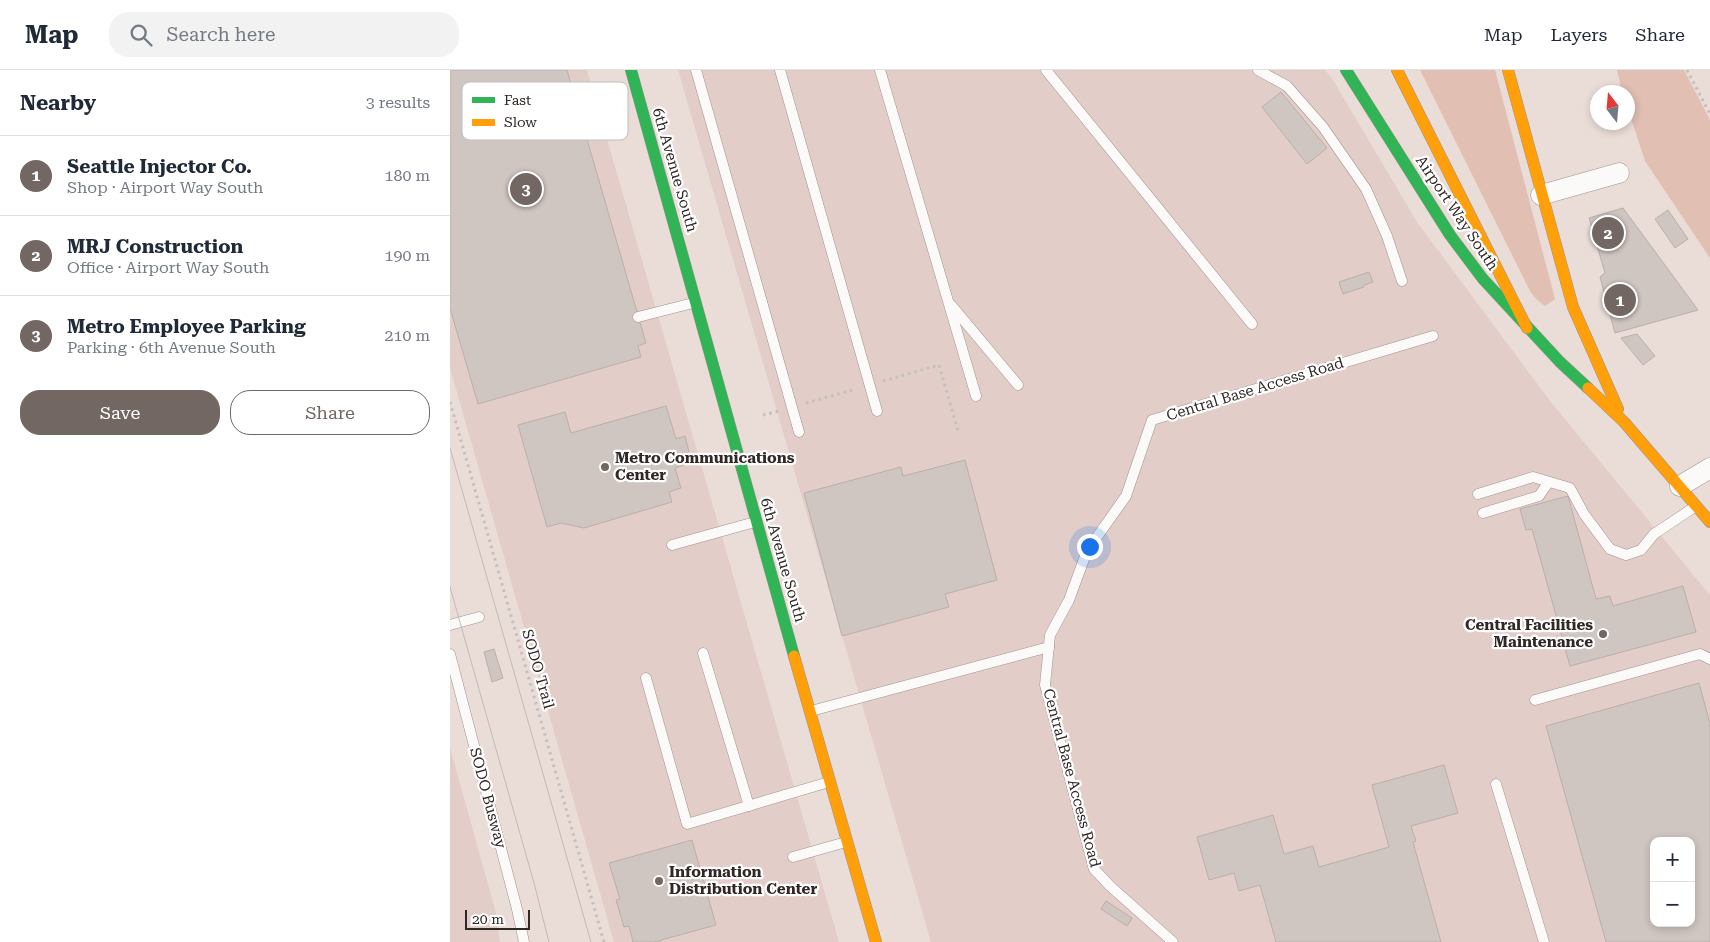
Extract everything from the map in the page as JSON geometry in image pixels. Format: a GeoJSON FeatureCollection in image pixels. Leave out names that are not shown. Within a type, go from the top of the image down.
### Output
{"type":"FeatureCollection","features":[{"type":"Feature","properties":{"kind":"main road","name":"6th Avenue South"},"geometry":{"type":"LineString","coordinates":[[631,70],[756,522],[876,942]]}},
{"type":"Feature","properties":{"kind":"main road","name":"Airport Way South"},"geometry":{"type":"LineString","coordinates":[[1346,70],[1450,235],[1483,279],[1560,362],[1624,422],[1710,522]]}},
{"type":"Feature","properties":{"kind":"main road"},"geometry":{"type":"LineString","coordinates":[[1397,70],[1528,328]]}},
{"type":"Feature","properties":{"kind":"main road","name":"Airport Way South"},"geometry":{"type":"LineString","coordinates":[[1508,70],[1573,307],[1624,422]]}},
{"type":"Feature","properties":{"kind":"street"},"geometry":{"type":"LineString","coordinates":[[1542,195],[1619,173]]}},
{"type":"Feature","properties":{"kind":"street"},"geometry":{"type":"LineString","coordinates":[[1680,486],[1710,468]]}},
{"type":"Feature","properties":{"kind":"lane"},"geometry":{"type":"LineString","coordinates":[[696,70],[799,432]]}},
{"type":"Feature","properties":{"kind":"lane"},"geometry":{"type":"LineString","coordinates":[[780,70],[877,411]]}},
{"type":"Feature","properties":{"kind":"lane"},"geometry":{"type":"LineString","coordinates":[[880,70],[976,396]]}},
{"type":"Feature","properties":{"kind":"lane"},"geometry":{"type":"LineString","coordinates":[[1046,70],[1252,324]]}},
{"type":"Feature","properties":{"kind":"lane"},"geometry":{"type":"LineString","coordinates":[[1258,70],[1287,86],[1322,128],[1366,189],[1387,236],[1402,281]]}},
{"type":"Feature","properties":{"kind":"lane"},"geometry":{"type":"LineString","coordinates":[[948,300],[1018,385]]}},
{"type":"Feature","properties":{"kind":"lane"},"geometry":{"type":"LineString","coordinates":[[638,317],[696,302]]}},
{"type":"Feature","properties":{"kind":"lane","name":"Central Base Access Road"},"geometry":{"type":"LineString","coordinates":[[1173,942],[1110,886],[1094,869],[1045,685],[1050,635],[1069,600],[1087,550],[1126,496],[1152,420],[1433,336]]}},
{"type":"Feature","properties":{"kind":"lane"},"geometry":{"type":"LineString","coordinates":[[1478,494],[1533,478],[1570,488],[1584,514],[1610,549],[1626,555],[1641,550],[1654,534],[1696,506]]}},
{"type":"Feature","properties":{"kind":"lane"},"geometry":{"type":"LineString","coordinates":[[1483,513],[1539,496],[1548,483]]}},
{"type":"Feature","properties":{"kind":"lane"},"geometry":{"type":"LineString","coordinates":[[672,545],[756,522]]}},
{"type":"Feature","properties":{"kind":"lane"},"geometry":{"type":"LineString","coordinates":[[450,625],[479,617]]}},
{"type":"Feature","properties":{"kind":"lane"},"geometry":{"type":"LineString","coordinates":[[810,712],[1049,647]]}},
{"type":"Feature","properties":{"kind":"lane"},"geometry":{"type":"LineString","coordinates":[[703,653],[749,806]]}},
{"type":"Feature","properties":{"kind":"lane","name":"SODO Busway"},"geometry":{"type":"LineString","coordinates":[[450,654],[524,942]]}},
{"type":"Feature","properties":{"kind":"lane"},"geometry":{"type":"LineString","coordinates":[[1535,700],[1700,654],[1710,659]]}},
{"type":"Feature","properties":{"kind":"lane"},"geometry":{"type":"LineString","coordinates":[[646,678],[687,824],[830,782]]}},
{"type":"Feature","properties":{"kind":"lane"},"geometry":{"type":"LineString","coordinates":[[1496,784],[1544,942]]}},
{"type":"Feature","properties":{"kind":"lane"},"geometry":{"type":"LineString","coordinates":[[793,857],[847,842]]}},
{"type":"Feature","properties":{"kind":"path"},"geometry":{"type":"LineString","coordinates":[[1687,70],[1710,114]]}},
{"type":"Feature","properties":{"kind":"path","name":"SODO Trail"},"geometry":{"type":"LineString","coordinates":[[450,402],[604,942]]}},
{"type":"Feature","properties":{"kind":"shaded area"},"geometry":{"type":"Polygon","coordinates":[[[450,70],[587,70],[590,82],[462,82],[462,140],[607,140],[839,942],[614,942],[450,368],[450,70]]]}},
{"type":"Feature","properties":{"kind":"shaded area"},"geometry":{"type":"Polygon","coordinates":[[[678,70],[1325,70],[1333,80],[1417,222],[1550,401],[1710,595],[1710,942],[931,942],[678,70]]]}},
{"type":"Feature","properties":{"kind":"shaded area"},"geometry":{"type":"Polygon","coordinates":[[[1420,70],[1495,70],[1555,299],[1545,306],[1530,291],[1420,70]]]}},
{"type":"Feature","properties":{"kind":"shaded area"},"geometry":{"type":"Polygon","coordinates":[[[1617,70],[1684,70],[1710,120],[1710,258],[1645,161],[1635,130],[1635,85],[1620,85],[1617,70]]]}},
{"type":"Feature","properties":{"kind":"shaded area"},"geometry":{"type":"Polygon","coordinates":[[[450,748],[496,913],[500,942],[450,942],[450,748]]]}},
{"type":"Feature","properties":{"kind":"building"},"geometry":{"type":"Polygon","coordinates":[[[450,70],[567,70],[570,82],[462,82],[462,140],[587,140],[646,343],[638,346],[641,357],[478,404],[450,308],[450,70]]]}},
{"type":"Feature","properties":{"kind":"building"},"geometry":{"type":"Polygon","coordinates":[[[1281,92],[1327,148],[1307,164],[1262,107],[1281,92]]]}},
{"type":"Feature","properties":{"kind":"building"},"geometry":{"type":"Polygon","coordinates":[[[1623,208],[1698,310],[1615,333],[1600,277],[1605,273],[1589,218],[1623,208]]]}},
{"type":"Feature","properties":{"kind":"building"},"geometry":{"type":"Polygon","coordinates":[[[1668,210],[1688,239],[1675,248],[1655,219],[1668,210]]]}},
{"type":"Feature","properties":{"kind":"building"},"geometry":{"type":"Polygon","coordinates":[[[1369,272],[1373,282],[1343,294],[1339,282],[1369,272]]]}},
{"type":"Feature","properties":{"kind":"building"},"geometry":{"type":"Polygon","coordinates":[[[1637,334],[1655,356],[1643,365],[1621,338],[1637,334]]]}},
{"type":"Feature","properties":{"kind":"building","name":"Metro Communications Center"},"geometry":{"type":"Polygon","coordinates":[[[666,406],[676,439],[685,436],[689,452],[681,454],[684,465],[675,468],[681,488],[669,492],[672,502],[584,528],[561,523],[547,527],[518,425],[565,412],[571,433],[666,406]]]}},
{"type":"Feature","properties":{"kind":"building"},"geometry":{"type":"Polygon","coordinates":[[[965,460],[997,580],[945,594],[949,607],[842,636],[804,493],[901,467],[903,476],[965,460]]]}},
{"type":"Feature","properties":{"kind":"building"},"geometry":{"type":"Polygon","coordinates":[[[1568,496],[1596,599],[1610,596],[1613,606],[1683,586],[1696,632],[1570,666],[1532,529],[1526,530],[1520,509],[1568,496]]]}},
{"type":"Feature","properties":{"kind":"building"},"geometry":{"type":"Polygon","coordinates":[[[494,649],[503,678],[492,682],[484,652],[494,649]]]}},
{"type":"Feature","properties":{"kind":"building"},"geometry":{"type":"Polygon","coordinates":[[[1699,683],[1710,724],[1710,942],[1606,942],[1546,726],[1699,683]]]}},
{"type":"Feature","properties":{"kind":"building"},"geometry":{"type":"Polygon","coordinates":[[[1444,765],[1458,813],[1411,826],[1416,841],[1413,842],[1441,942],[1276,942],[1260,885],[1239,891],[1234,873],[1209,880],[1197,837],[1273,815],[1284,854],[1313,846],[1319,867],[1389,847],[1372,785],[1444,765]]]}},
{"type":"Feature","properties":{"kind":"building","name":"Information Distribution Center"},"geometry":{"type":"Polygon","coordinates":[[[692,840],[716,925],[654,942],[633,942],[629,926],[624,927],[616,900],[620,899],[609,863],[692,840]]]}},
{"type":"Feature","properties":{"kind":"building"},"geometry":{"type":"Polygon","coordinates":[[[1106,901],[1132,918],[1127,926],[1101,909],[1106,901]]]}},
{"type":"Feature","properties":{"kind":"tram line"},"geometry":{"type":"LineString","coordinates":[[450,448],[591,942]]}},
{"type":"Feature","properties":{"kind":"tram line"},"geometry":{"type":"LineString","coordinates":[[450,587],[549,942]]}},
{"type":"Feature","properties":{"kind":"traffic: fast"},"geometry":{"type":"LineString","coordinates":[[631,70],[794,656]]}},
{"type":"Feature","properties":{"kind":"traffic: fast"},"geometry":{"type":"LineString","coordinates":[[1346,70],[1450,235],[1483,279],[1560,362],[1588,388]]}},
{"type":"Feature","properties":{"kind":"traffic: slow"},"geometry":{"type":"LineString","coordinates":[[1397,70],[1527,328]]}},
{"type":"Feature","properties":{"kind":"traffic: slow"},"geometry":{"type":"LineString","coordinates":[[1508,70],[1573,307],[1618,409]]}},
{"type":"Feature","properties":{"kind":"traffic: slow"},"geometry":{"type":"LineString","coordinates":[[1588,388],[1624,422],[1710,522]]}},
{"type":"Feature","properties":{"kind":"traffic: slow"},"geometry":{"type":"LineString","coordinates":[[794,656],[876,942]]}},
{"type":"Feature","properties":{"kind":"place","name":"Metro Employee Parking"},"geometry":{"type":"Point","coordinates":[526,189]}},
{"type":"Feature","properties":{"kind":"place","name":"MRJ Construction"},"geometry":{"type":"Point","coordinates":[1608,233]}},
{"type":"Feature","properties":{"kind":"place","name":"Seattle Injector Co."},"geometry":{"type":"Point","coordinates":[1620,300]}},
{"type":"Feature","properties":{"kind":"place","name":"Metro Communications Center"},"geometry":{"type":"Point","coordinates":[605,467]}},
{"type":"Feature","properties":{"kind":"place","name":"Central Facilities Maintenance"},"geometry":{"type":"Point","coordinates":[1603,634]}},
{"type":"Feature","properties":{"kind":"place","name":"Information Distribution Center"},"geometry":{"type":"Point","coordinates":[659,881]}}]}
